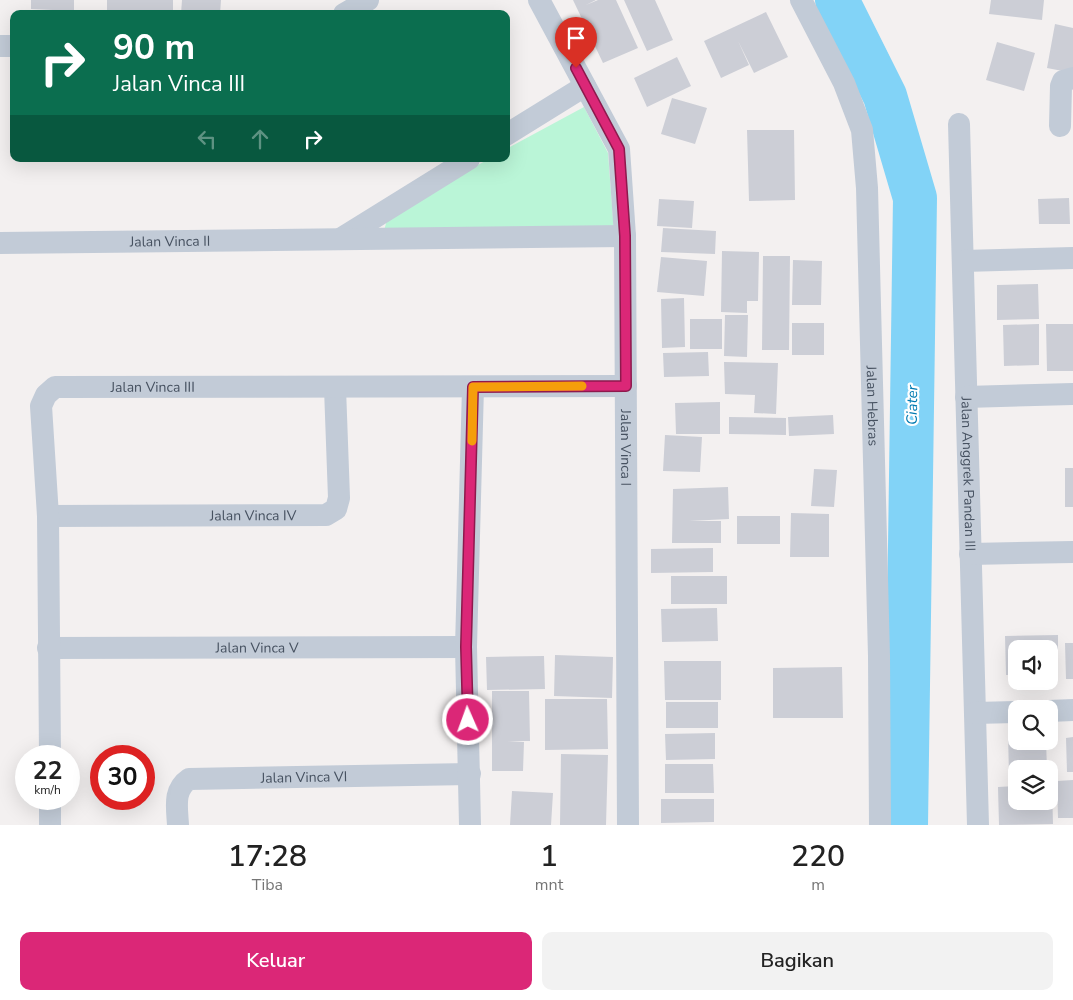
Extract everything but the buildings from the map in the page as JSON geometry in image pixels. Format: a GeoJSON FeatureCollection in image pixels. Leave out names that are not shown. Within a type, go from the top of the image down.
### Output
{"type":"FeatureCollection","features":[{"type":"Feature","properties":{"kind":"street"},"geometry":{"type":"LineString","coordinates":[[351,10],[368,0]]}},
{"type":"Feature","properties":{"kind":"street","name":"Jalan Vinca I"},"geometry":{"type":"LineString","coordinates":[[539,0],[619,149],[625,236],[628,825]]}},
{"type":"Feature","properties":{"kind":"street","name":"Jalan Hebras"},"geometry":{"type":"LineString","coordinates":[[801,0],[844,83],[862,130],[867,198],[879,656],[880,825]]}},
{"type":"Feature","properties":{"kind":"street"},"geometry":{"type":"LineString","coordinates":[[1060,126],[1062,86],[1064,81],[1073,78]]}},
{"type":"Feature","properties":{"kind":"street"},"geometry":{"type":"LineString","coordinates":[[510,133],[585,86]]}},
{"type":"Feature","properties":{"kind":"street","name":"Jalan Anggrek Pandan III"},"geometry":{"type":"LineString","coordinates":[[959,124],[978,825]]}},
{"type":"Feature","properties":{"kind":"street"},"geometry":{"type":"LineString","coordinates":[[340,240],[464,162]]}},
{"type":"Feature","properties":{"kind":"street","name":"Jalan Vinca II"},"geometry":{"type":"LineString","coordinates":[[0,243],[625,236]]}},
{"type":"Feature","properties":{"kind":"street"},"geometry":{"type":"LineString","coordinates":[[963,261],[1073,258]]}},
{"type":"Feature","properties":{"kind":"street","name":"Jalan Vinca III"},"geometry":{"type":"LineString","coordinates":[[50,745],[48,516],[41,406],[46,395],[55,387],[626,386]]}},
{"type":"Feature","properties":{"kind":"street"},"geometry":{"type":"LineString","coordinates":[[470,825],[466,647],[473,387]]}},
{"type":"Feature","properties":{"kind":"street","name":"Jalan Vinca IV"},"geometry":{"type":"LineString","coordinates":[[48,516],[326,515],[336,508],[339,498],[335,388]]}},
{"type":"Feature","properties":{"kind":"street"},"geometry":{"type":"LineString","coordinates":[[966,397],[1073,394]]}},
{"type":"Feature","properties":{"kind":"street"},"geometry":{"type":"LineString","coordinates":[[970,554],[1073,552]]}},
{"type":"Feature","properties":{"kind":"street","name":"Jalan Vinca V"},"geometry":{"type":"LineString","coordinates":[[48,648],[466,647]]}},
{"type":"Feature","properties":{"kind":"street"},"geometry":{"type":"LineString","coordinates":[[1058,711],[1073,710]]}},
{"type":"Feature","properties":{"kind":"street"},"geometry":{"type":"LineString","coordinates":[[975,713],[1008,712]]}},
{"type":"Feature","properties":{"kind":"street","name":"Jalan Vinca VI"},"geometry":{"type":"LineString","coordinates":[[178,825],[177,794],[180,784],[189,779],[470,774]]}},
{"type":"Feature","properties":{"kind":"street"},"geometry":{"type":"LineString","coordinates":[[50,810],[50,825]]}},
{"type":"Feature","properties":{"kind":"green space"},"geometry":{"type":"Polygon","coordinates":[[[584,107],[608,153],[614,232],[383,234],[389,213],[483,162],[510,162],[510,147],[584,107]]]}},
{"type":"Feature","properties":{"kind":"waterway","name":"Ciater"},"geometry":{"type":"LineString","coordinates":[[837,0],[885,96],[915,198],[906,825]]}},
{"type":"Feature","properties":{"kind":"slow traffic"},"geometry":{"type":"LineString","coordinates":[[472,441],[473,387],[582,386]]}},
{"type":"Feature","properties":{"kind":"route"},"geometry":{"type":"LineString","coordinates":[[468,720],[466,647],[473,387],[626,386],[625,236],[619,149],[576,68]]}}]}
